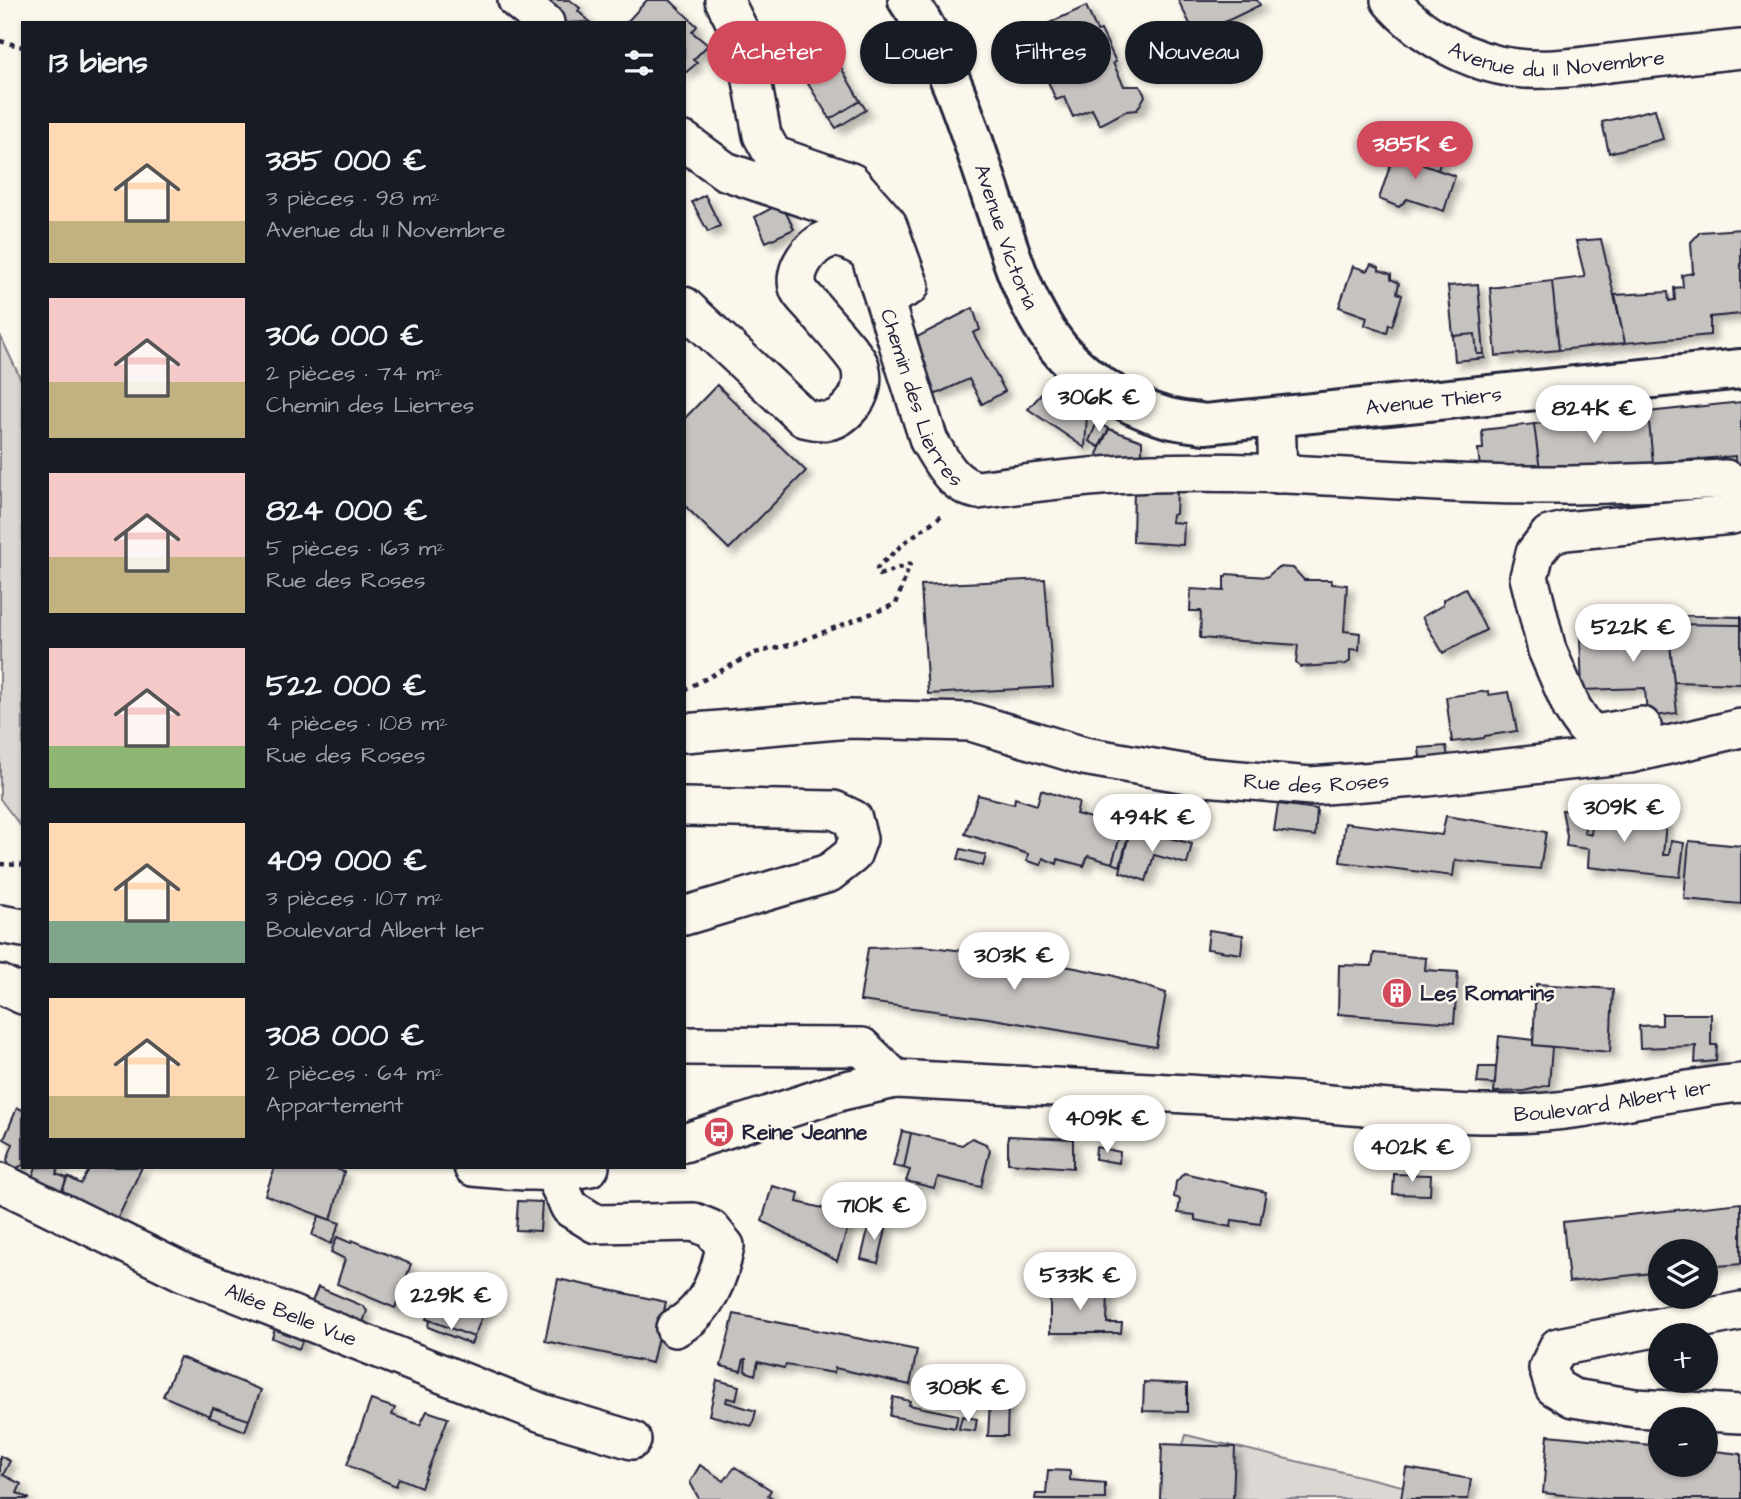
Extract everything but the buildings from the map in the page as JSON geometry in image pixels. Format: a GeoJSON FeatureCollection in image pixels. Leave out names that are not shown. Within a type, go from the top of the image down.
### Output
{"type":"FeatureCollection","features":[{"type":"Feature","properties":{"kind":"main road","name":"Avenue Victoria"},"geometry":{"type":"LineString","coordinates":[[908,0],[941,60],[962,111],[1015,268],[1049,335],[1069,358],[1098,384],[1133,405],[1170,418]]}},
{"type":"Feature","properties":{"kind":"main road","name":"Avenue Thiers"},"geometry":{"type":"LineString","coordinates":[[1170,418],[1205,424],[1741,369]]}},
{"type":"Feature","properties":{"kind":"street"},"geometry":{"type":"LineString","coordinates":[[516,0],[542,21]]}},
{"type":"Feature","properties":{"kind":"street","name":"Chemin des Lierres"},"geometry":{"type":"LineString","coordinates":[[724,0],[745,42],[762,135],[773,155],[850,182],[887,223],[910,286],[885,299],[929,440],[945,468],[965,488],[978,491],[1058,478],[1153,473],[1278,474]]}},
{"type":"Feature","properties":{"kind":"street","name":"Avenue du 11 Novembre"},"geometry":{"type":"LineString","coordinates":[[1390,0],[1402,13],[1434,37],[1473,58],[1515,68],[1557,70],[1741,49]]}},
{"type":"Feature","properties":{"kind":"street"},"geometry":{"type":"LineString","coordinates":[[686,143],[725,172],[831,206],[846,217],[869,252],[885,299]]}},
{"type":"Feature","properties":{"kind":"street"},"geometry":{"type":"LineString","coordinates":[[686,308],[804,418],[822,423],[842,417],[856,401],[862,383],[859,364],[799,291],[797,275],[804,260],[815,248],[830,239],[850,241],[869,252]]}},
{"type":"Feature","properties":{"kind":"street"},"geometry":{"type":"LineString","coordinates":[[1276,417],[1278,474],[1481,484],[1576,485],[1726,480],[1736,484],[1741,494]]}},
{"type":"Feature","properties":{"kind":"street","name":"Rue des Roses"},"geometry":{"type":"LineString","coordinates":[[1741,500],[1732,515],[1565,531],[1549,535],[1535,553],[1529,577],[1547,650],[1572,708],[1584,726],[1595,734],[1658,724],[1741,727]]}},
{"type":"Feature","properties":{"kind":"street","name":"Rue des Roses"},"geometry":{"type":"LineString","coordinates":[[686,733],[850,719],[971,722],[1084,757],[1205,777],[1311,786],[1428,777],[1630,754],[1741,727]]}},
{"type":"Feature","properties":{"kind":"street"},"geometry":{"type":"LineString","coordinates":[[686,807],[834,810],[853,819],[858,839],[852,855],[829,873],[686,915]]}},
{"type":"Feature","properties":{"kind":"street"},"geometry":{"type":"LineString","coordinates":[[0,924],[21,929]]}},
{"type":"Feature","properties":{"kind":"street"},"geometry":{"type":"LineString","coordinates":[[0,984],[21,994]]}},
{"type":"Feature","properties":{"kind":"street"},"geometry":{"type":"LineString","coordinates":[[686,1046],[862,1047],[895,1079]]}},
{"type":"Feature","properties":{"kind":"street","name":"Boulevard Albert Ier"},"geometry":{"type":"LineString","coordinates":[[686,1142],[842,1091],[895,1079],[1281,1100],[1410,1112],[1513,1114],[1573,1108],[1741,1083]]}},
{"type":"Feature","properties":{"kind":"street"},"geometry":{"type":"LineString","coordinates":[[490,1169],[516,1172],[570,1169]]}},
{"type":"Feature","properties":{"kind":"street"},"geometry":{"type":"LineString","coordinates":[[551,1171],[570,1208],[596,1224],[694,1222],[711,1229],[725,1246],[722,1263],[706,1301],[692,1320],[675,1328]]}},
{"type":"Feature","properties":{"kind":"street","name":"Allée Belle Vue"},"geometry":{"type":"LineString","coordinates":[[0,1182],[183,1272],[542,1413],[632,1440]]}},
{"type":"Feature","properties":{"kind":"street"},"geometry":{"type":"LineString","coordinates":[[1741,1311],[1558,1347],[1548,1368],[1554,1387],[1573,1398],[1635,1408],[1741,1414]]}},
{"type":"Feature","properties":{"kind":"path"},"geometry":{"type":"LineString","coordinates":[[0,41],[21,46]]}},
{"type":"Feature","properties":{"kind":"path"},"geometry":{"type":"LineString","coordinates":[[686,689],[755,653],[793,644],[896,604],[910,565],[879,575],[877,568],[905,542],[949,509],[965,488]]}},
{"type":"Feature","properties":{"kind":"path"},"geometry":{"type":"LineString","coordinates":[[0,864],[21,864]]}},
{"type":"Feature","properties":{"kind":"shaded area"},"geometry":{"type":"Polygon","coordinates":[[[0,335],[21,380],[21,826],[0,799],[0,335]]]}},
{"type":"Feature","properties":{"kind":"shaded area"},"geometry":{"type":"Polygon","coordinates":[[[1186,1435],[1457,1499],[1166,1499],[1186,1435]]]}},
{"type":"Feature","properties":{"kind":"place","name":"Les Romarins"},"geometry":{"type":"Point","coordinates":[1397,993]}},
{"type":"Feature","properties":{"kind":"place","name":"Reine Jeanne"},"geometry":{"type":"Point","coordinates":[719,1132]}}]}
